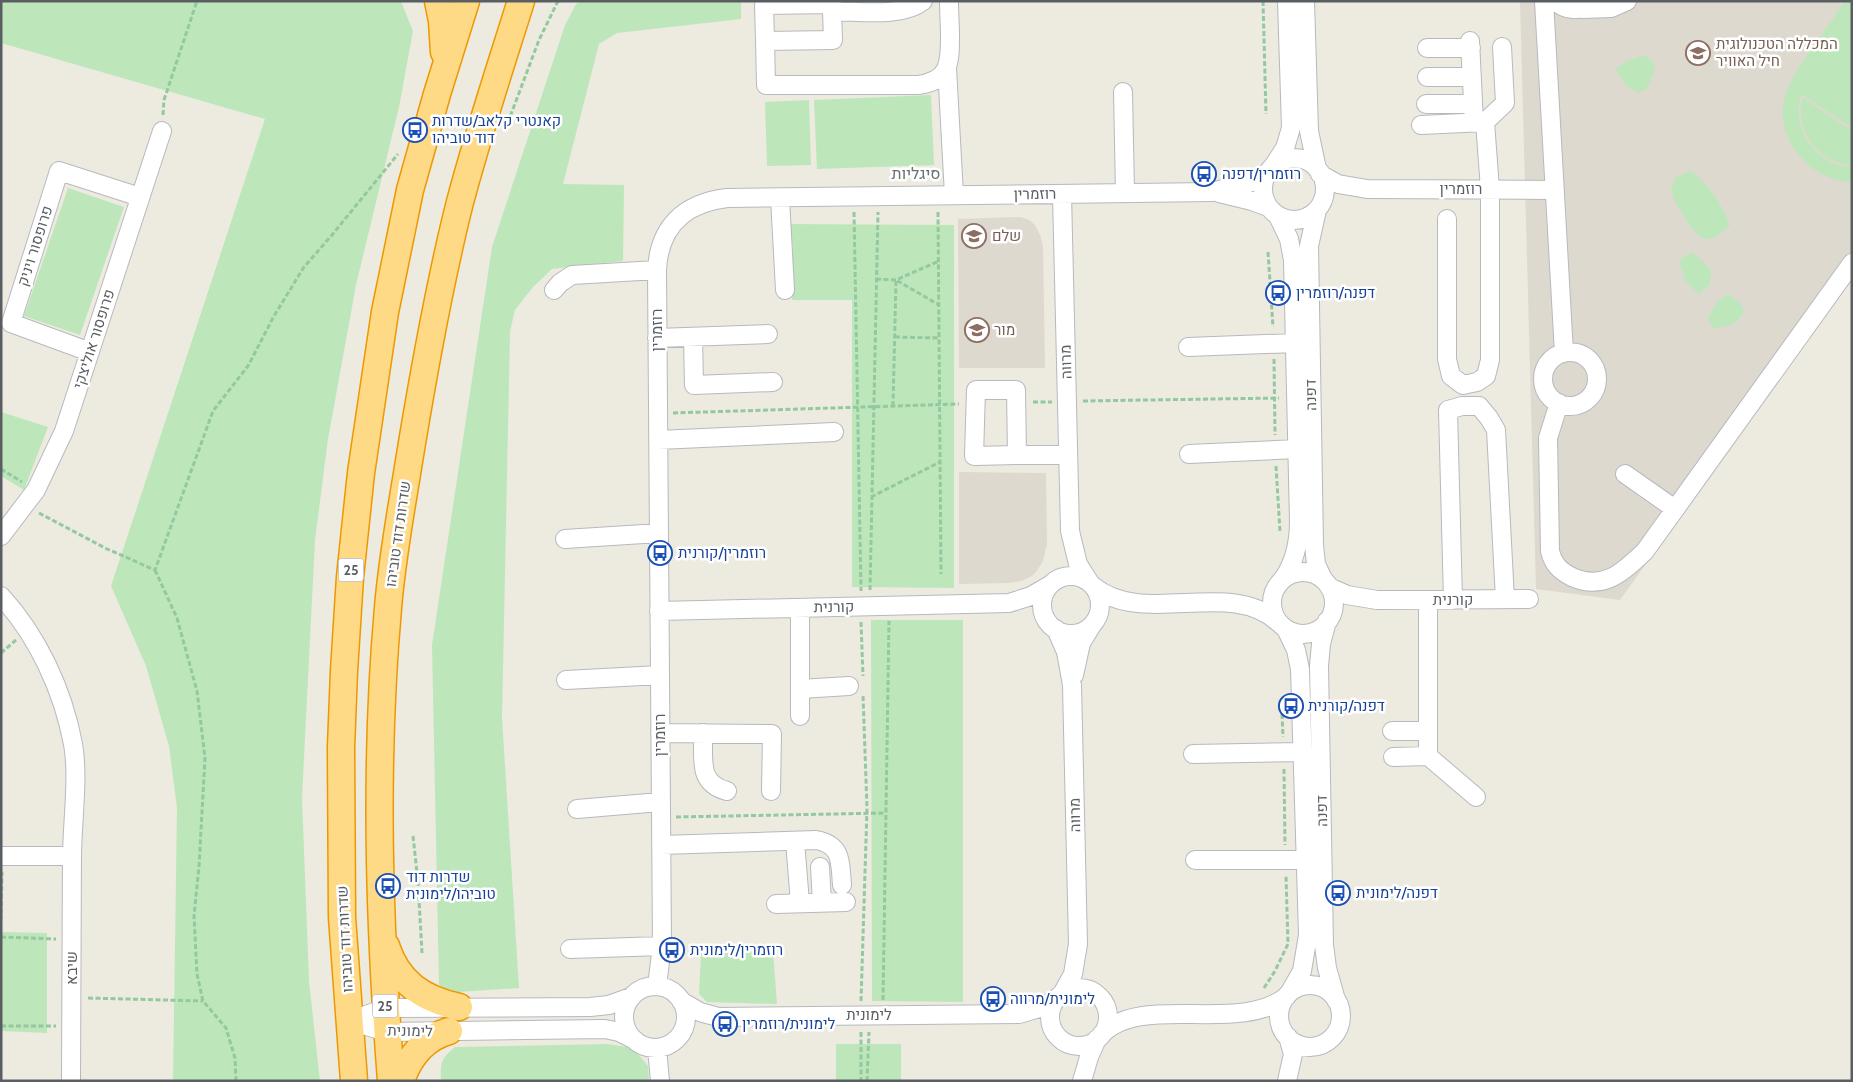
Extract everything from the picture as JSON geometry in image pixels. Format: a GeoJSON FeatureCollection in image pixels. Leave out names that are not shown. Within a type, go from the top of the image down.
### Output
{"type":"FeatureCollection","features":[{"type":"Feature","properties":{"kind":"highway"},"geometry":{"type":"LineString","coordinates":[[438,1],[442,21],[445,68]]}},
{"type":"Feature","properties":{"kind":"highway","name":"שדרות דוד טוביהו"},"geometry":{"type":"LineString","coordinates":[[354,1081],[342,917],[341,833],[343,681],[360,473],[385,312],[410,190],[466,1]]}},
{"type":"Feature","properties":{"kind":"highway","name":"שדרות דוד טוביהו"},"geometry":{"type":"LineString","coordinates":[[391,1081],[386,1020],[379,840],[381,695],[388,604],[426,358],[460,202],[521,1]]}},
{"type":"Feature","properties":{"kind":"highway"},"geometry":{"type":"LineString","coordinates":[[502,59],[527,17],[546,6]]}},
{"type":"Feature","properties":{"kind":"highway"},"geometry":{"type":"LineString","coordinates":[[382,930],[396,970],[409,985],[434,1000],[460,1007]]}},
{"type":"Feature","properties":{"kind":"highway"},"geometry":{"type":"LineString","coordinates":[[401,1081],[417,1051],[431,1039],[449,1031]]}},
{"type":"Feature","properties":{"kind":"street"},"geometry":{"type":"LineString","coordinates":[[832,11],[905,11],[916,7],[923,1]]}},
{"type":"Feature","properties":{"kind":"street"},"geometry":{"type":"LineString","coordinates":[[946,195],[947,68],[950,55],[949,1]]}},
{"type":"Feature","properties":{"kind":"street"},"geometry":{"type":"LineString","coordinates":[[1287,1],[1291,128],[1286,148],[1270,169],[1262,189],[1263,196],[1273,211],[1286,219],[1296,220],[1307,217],[1318,208],[1324,190],[1309,131],[1304,1]]}},
{"type":"Feature","properties":{"kind":"street"},"geometry":{"type":"LineString","coordinates":[[1544,1],[1564,353]]}},
{"type":"Feature","properties":{"kind":"street"},"geometry":{"type":"LineString","coordinates":[[1555,1],[1564,8],[1611,8],[1627,1]]}},
{"type":"Feature","properties":{"kind":"street"},"geometry":{"type":"LineString","coordinates":[[765,41],[833,40],[832,4],[764,4],[766,85],[918,85],[937,80],[947,68]]}},
{"type":"Feature","properties":{"kind":"street"},"geometry":{"type":"LineString","coordinates":[[1545,42],[1552,26],[1564,13],[1584,7]]}},
{"type":"Feature","properties":{"kind":"street"},"geometry":{"type":"LineString","coordinates":[[1427,48],[1470,45],[1473,104],[1479,122],[1490,189],[1490,360],[1486,376],[1477,382],[1462,385],[1451,376],[1447,359],[1446,219]]}},
{"type":"Feature","properties":{"kind":"street"},"geometry":{"type":"LineString","coordinates":[[1421,125],[1479,122],[1505,103],[1502,47]]}},
{"type":"Feature","properties":{"kind":"street"},"geometry":{"type":"LineString","coordinates":[[1427,77],[1472,77]]}},
{"type":"Feature","properties":{"kind":"street"},"geometry":{"type":"LineString","coordinates":[[1123,92],[1125,193]]}},
{"type":"Feature","properties":{"kind":"street"},"geometry":{"type":"LineString","coordinates":[[1426,104],[1473,104]]}},
{"type":"Feature","properties":{"kind":"street","name":"פרופסור אוליצקי"},"geometry":{"type":"LineString","coordinates":[[1,536],[36,490],[64,431],[162,131]]}},
{"type":"Feature","properties":{"kind":"street"},"geometry":{"type":"LineString","coordinates":[[1270,169],[1284,160],[1296,158],[1306,161],[1319,172]]}},
{"type":"Feature","properties":{"kind":"street","name":"רוזמרין"},"geometry":{"type":"LineString","coordinates":[[1211,192],[1248,183],[1270,169]]}},
{"type":"Feature","properties":{"kind":"street","name":"פרופסור ויניק"},"geometry":{"type":"LineString","coordinates":[[90,352],[11,323],[56,180],[59,171],[140,197]]}},
{"type":"Feature","properties":{"kind":"street","name":"רוזמרין"},"geometry":{"type":"LineString","coordinates":[[1319,172],[1338,184],[1367,189],[1554,190]]}},
{"type":"Feature","properties":{"kind":"street","name":"רוזמרין"},"geometry":{"type":"LineString","coordinates":[[1318,208],[1338,195],[1367,189]]}},
{"type":"Feature","properties":{"kind":"street","name":"רוזמרין"},"geometry":{"type":"LineString","coordinates":[[657,986],[662,946],[657,270],[660,248],[666,233],[676,220],[693,207],[720,199],[854,196],[1211,192],[1240,198],[1273,211]]}},
{"type":"Feature","properties":{"kind":"street","name":"מרווה"},"geometry":{"type":"LineString","coordinates":[[1054,582],[1065,563],[1070,531],[1062,194]]}},
{"type":"Feature","properties":{"kind":"street"},"geometry":{"type":"LineString","coordinates":[[780,198],[784,290]]}},
{"type":"Feature","properties":{"kind":"street","name":"דפנה"},"geometry":{"type":"LineString","coordinates":[[1318,208],[1309,246],[1314,549],[1316,564],[1326,583]]}},
{"type":"Feature","properties":{"kind":"street","name":"דפנה"},"geometry":{"type":"LineString","coordinates":[[1273,211],[1287,234],[1293,254],[1295,343],[1299,536],[1292,562],[1281,581]]}},
{"type":"Feature","properties":{"kind":"street"},"geometry":{"type":"LineString","coordinates":[[1559,403],[1548,438],[1550,551],[1553,562],[1567,574],[1579,579],[1602,581],[1624,572],[1645,551],[1852,263]]}},
{"type":"Feature","properties":{"kind":"street"},"geometry":{"type":"LineString","coordinates":[[554,290],[560,283],[572,276],[657,270]]}},
{"type":"Feature","properties":{"kind":"street"},"geometry":{"type":"LineString","coordinates":[[657,338],[768,334]]}},
{"type":"Feature","properties":{"kind":"street"},"geometry":{"type":"LineString","coordinates":[[693,337],[694,385],[773,382]]}},
{"type":"Feature","properties":{"kind":"street"},"geometry":{"type":"LineString","coordinates":[[1188,347],[1295,343]]}},
{"type":"Feature","properties":{"kind":"street"},"geometry":{"type":"LineString","coordinates":[[1564,353],[1580,354],[1593,365],[1597,382],[1590,397],[1584,402],[1567,406],[1559,403],[1547,392],[1544,384],[1546,368],[1550,362],[1564,353]]}},
{"type":"Feature","properties":{"kind":"street"},"geometry":{"type":"LineString","coordinates":[[1017,455],[1016,390],[976,390],[974,456],[1068,455]]}},
{"type":"Feature","properties":{"kind":"street"},"geometry":{"type":"LineString","coordinates":[[1454,600],[1448,410],[1462,406],[1480,406],[1496,430],[1505,599]]}},
{"type":"Feature","properties":{"kind":"street"},"geometry":{"type":"LineString","coordinates":[[658,440],[834,432]]}},
{"type":"Feature","properties":{"kind":"street"},"geometry":{"type":"LineString","coordinates":[[1189,454],[1297,449]]}},
{"type":"Feature","properties":{"kind":"street"},"geometry":{"type":"LineString","coordinates":[[1625,474],[1675,509]]}},
{"type":"Feature","properties":{"kind":"street","name":"מרווה"},"geometry":{"type":"LineString","coordinates":[[1070,531],[1078,564],[1091,585]]}},
{"type":"Feature","properties":{"kind":"street"},"geometry":{"type":"LineString","coordinates":[[564,539],[659,533]]}},
{"type":"Feature","properties":{"kind":"street"},"geometry":{"type":"LineString","coordinates":[[1136,603],[1110,611],[1094,621],[1086,629],[1069,633],[1052,625],[1043,611],[1043,602],[1047,590],[1054,582],[1074,576],[1082,578],[1107,595],[1136,603],[1234,603],[1272,616],[1283,626],[1295,633],[1308,633],[1317,630],[1329,620],[1334,605],[1326,583],[1314,574],[1300,572],[1291,574],[1265,593],[1234,603]]}},
{"type":"Feature","properties":{"kind":"street"},"geometry":{"type":"LineString","coordinates":[[1281,581],[1274,591],[1272,610],[1283,626]]}},
{"type":"Feature","properties":{"kind":"street","name":"קורנית"},"geometry":{"type":"LineString","coordinates":[[659,611],[1009,603],[1031,596],[1054,582]]}},
{"type":"Feature","properties":{"kind":"street","name":"קורנית"},"geometry":{"type":"LineString","coordinates":[[1326,583],[1347,595],[1377,600],[1529,599]]}},
{"type":"Feature","properties":{"kind":"street"},"geometry":{"type":"LineString","coordinates":[[1091,585],[1098,594],[1100,603],[1094,621]]}},
{"type":"Feature","properties":{"kind":"street","name":"שיבא"},"geometry":{"type":"LineString","coordinates":[[1,596],[20,620],[45,663],[60,696],[73,746],[72,1081]]}},
{"type":"Feature","properties":{"kind":"street","name":"קורנית"},"geometry":{"type":"LineString","coordinates":[[1329,620],[1345,608],[1377,600]]}},
{"type":"Feature","properties":{"kind":"street"},"geometry":{"type":"LineString","coordinates":[[1428,600],[1428,756]]}},
{"type":"Feature","properties":{"kind":"street","name":"קורנית"},"geometry":{"type":"LineString","coordinates":[[1009,603],[1031,610],[1052,625]]}},
{"type":"Feature","properties":{"kind":"street"},"geometry":{"type":"LineString","coordinates":[[800,608],[800,716]]}},
{"type":"Feature","properties":{"kind":"street","name":"דפנה"},"geometry":{"type":"LineString","coordinates":[[1329,620],[1321,644],[1319,666],[1324,945],[1326,962],[1336,1000]]}},
{"type":"Feature","properties":{"kind":"street","name":"מרווה"},"geometry":{"type":"LineString","coordinates":[[1072,685],[1079,649],[1094,621]]}},
{"type":"Feature","properties":{"kind":"street","name":"מרווה"},"geometry":{"type":"LineString","coordinates":[[1052,625],[1066,652],[1072,685],[1078,944],[1085,975],[1099,997]]}},
{"type":"Feature","properties":{"kind":"street","name":"דפנה"},"geometry":{"type":"LineString","coordinates":[[1283,626],[1296,650],[1300,666],[1306,860],[1307,948],[1302,971],[1288,994]]}},
{"type":"Feature","properties":{"kind":"street"},"geometry":{"type":"LineString","coordinates":[[566,680],[660,675]]}},
{"type":"Feature","properties":{"kind":"street"},"geometry":{"type":"LineString","coordinates":[[800,689],[858,687]]}},
{"type":"Feature","properties":{"kind":"street"},"geometry":{"type":"LineString","coordinates":[[1392,731],[1428,731]]}},
{"type":"Feature","properties":{"kind":"street"},"geometry":{"type":"LineString","coordinates":[[660,733],[772,734],[771,791]]}},
{"type":"Feature","properties":{"kind":"street"},"geometry":{"type":"LineString","coordinates":[[703,733],[706,778],[712,785],[727,791]]}},
{"type":"Feature","properties":{"kind":"street"},"geometry":{"type":"LineString","coordinates":[[1193,754],[1303,752]]}},
{"type":"Feature","properties":{"kind":"street"},"geometry":{"type":"LineString","coordinates":[[1393,757],[1428,756],[1476,797]]}},
{"type":"Feature","properties":{"kind":"street"},"geometry":{"type":"LineString","coordinates":[[577,809],[660,809]]}},
{"type":"Feature","properties":{"kind":"street"},"geometry":{"type":"LineString","coordinates":[[661,845],[816,840],[832,845],[840,858],[844,894],[822,903],[776,904]]}},
{"type":"Feature","properties":{"kind":"street"},"geometry":{"type":"LineString","coordinates":[[795,841],[800,903]]}},
{"type":"Feature","properties":{"kind":"street"},"geometry":{"type":"LineString","coordinates":[[2,856],[72,856]]}},
{"type":"Feature","properties":{"kind":"street"},"geometry":{"type":"LineString","coordinates":[[1195,860],[1306,860]]}},
{"type":"Feature","properties":{"kind":"street"},"geometry":{"type":"LineString","coordinates":[[820,867],[822,903]]}},
{"type":"Feature","properties":{"kind":"street","name":"מרווה"},"geometry":{"type":"LineString","coordinates":[[1060,996],[1072,974],[1078,944]]}},
{"type":"Feature","properties":{"kind":"street"},"geometry":{"type":"LineString","coordinates":[[570,948],[662,946]]}},
{"type":"Feature","properties":{"kind":"street"},"geometry":{"type":"LineString","coordinates":[[657,986],[671,990],[681,1001],[685,1010],[685,1020],[683,1029],[678,1037],[670,1044],[657,1048],[643,1045],[635,1040],[626,1028],[624,1019],[625,1009],[631,997],[643,988],[657,986]]}},
{"type":"Feature","properties":{"kind":"street"},"geometry":{"type":"LineString","coordinates":[[1145,1016],[1119,1009],[1090,990],[1082,988],[1070,989],[1060,996],[1053,1006],[1050,1016],[1054,1031],[1060,1039],[1081,1046],[1090,1044],[1116,1023],[1145,1016],[1253,1011],[1273,1005],[1303,986],[1317,986],[1328,991],[1336,1000],[1341,1014],[1339,1028],[1332,1038],[1306,1054],[1289,1076]]}},
{"type":"Feature","properties":{"kind":"street"},"geometry":{"type":"LineString","coordinates":[[1288,994],[1281,1004],[1279,1020],[1286,1034],[1292,1054],[1289,1076]]}},
{"type":"Feature","properties":{"kind":"street","name":"לימונית"},"geometry":{"type":"LineString","coordinates":[[681,1001],[700,1012],[718,1017],[865,1022],[883,1015],[1020,1014],[1043,1007],[1060,996]]}},
{"type":"Feature","properties":{"kind":"street","name":"לימונית"},"geometry":{"type":"LineString","coordinates":[[350,1021],[386,1020],[460,1007],[590,1007],[609,1005],[631,997]]}},
{"type":"Feature","properties":{"kind":"street"},"geometry":{"type":"LineString","coordinates":[[1081,1081],[1089,1057],[1106,1028],[1108,1019],[1106,1009],[1099,997]]}},
{"type":"Feature","properties":{"kind":"street"},"geometry":{"type":"LineString","coordinates":[[1253,1011],[1269,1020],[1303,1046],[1321,1044]]}},
{"type":"Feature","properties":{"kind":"street","name":"לימונית"},"geometry":{"type":"LineString","coordinates":[[1020,1014],[1041,1021],[1054,1031]]}},
{"type":"Feature","properties":{"kind":"street","name":"לימונית"},"geometry":{"type":"LineString","coordinates":[[678,1037],[696,1024],[718,1017]]}},
{"type":"Feature","properties":{"kind":"street","name":"לימונית"},"geometry":{"type":"LineString","coordinates":[[386,1020],[449,1031],[601,1028],[616,1030],[635,1040]]}},
{"type":"Feature","properties":{"kind":"street"},"geometry":{"type":"LineString","coordinates":[[1068,1043],[1081,1081]]}},
{"type":"Feature","properties":{"kind":"street"},"geometry":{"type":"LineString","coordinates":[[657,1048],[660,1081]]}},
{"type":"Feature","properties":{"kind":"path"},"geometry":{"type":"LineString","coordinates":[[162,131],[164,100],[197,1]]}},
{"type":"Feature","properties":{"kind":"path"},"geometry":{"type":"LineString","coordinates":[[504,132],[539,40],[546,6],[558,1]]}},
{"type":"Feature","properties":{"kind":"path"},"geometry":{"type":"LineString","coordinates":[[1263,1],[1266,114]]}},
{"type":"Feature","properties":{"kind":"path"},"geometry":{"type":"LineString","coordinates":[[155,570],[213,411],[248,366],[274,316],[304,267],[400,152]]}},
{"type":"Feature","properties":{"kind":"path"},"geometry":{"type":"LineString","coordinates":[[941,574],[938,261],[946,195]]}},
{"type":"Feature","properties":{"kind":"path"},"geometry":{"type":"LineString","coordinates":[[854,196],[858,407],[865,606]]}},
{"type":"Feature","properties":{"kind":"path"},"geometry":{"type":"LineString","coordinates":[[867,1081],[865,1022],[866,813],[858,687],[871,497],[878,196]]}},
{"type":"Feature","properties":{"kind":"path"},"geometry":{"type":"LineString","coordinates":[[1268,252],[1274,344],[1275,450],[1280,533]]}},
{"type":"Feature","properties":{"kind":"path"},"geometry":{"type":"LineString","coordinates":[[876,279],[896,280],[938,261]]}},
{"type":"Feature","properties":{"kind":"path"},"geometry":{"type":"LineString","coordinates":[[896,280],[939,305]]}},
{"type":"Feature","properties":{"kind":"path"},"geometry":{"type":"LineString","coordinates":[[893,406],[896,280]]}},
{"type":"Feature","properties":{"kind":"path"},"geometry":{"type":"LineString","coordinates":[[895,337],[939,338]]}},
{"type":"Feature","properties":{"kind":"path"},"geometry":{"type":"LineString","coordinates":[[1016,403],[1296,398]]}},
{"type":"Feature","properties":{"kind":"path"},"geometry":{"type":"LineString","coordinates":[[658,413],[975,404]]}},
{"type":"Feature","properties":{"kind":"path"},"geometry":{"type":"LineString","coordinates":[[871,497],[940,462]]}},
{"type":"Feature","properties":{"kind":"path"},"geometry":{"type":"LineString","coordinates":[[1,470],[36,490]]}},
{"type":"Feature","properties":{"kind":"path"},"geometry":{"type":"LineString","coordinates":[[25,506],[107,549],[155,570],[177,618],[197,691],[205,758],[199,866],[194,916],[197,974],[203,1001],[226,1028],[235,1058],[236,1081]]}},
{"type":"Feature","properties":{"kind":"path"},"geometry":{"type":"LineString","coordinates":[[883,1015],[889,606]]}},
{"type":"Feature","properties":{"kind":"path"},"geometry":{"type":"LineString","coordinates":[[1253,1011],[1259,993],[1268,984],[1288,944],[1282,706]]}},
{"type":"Feature","properties":{"kind":"path"},"geometry":{"type":"LineString","coordinates":[[660,809],[886,813]]}},
{"type":"Feature","properties":{"kind":"path"},"geometry":{"type":"LineString","coordinates":[[413,836],[422,953]]}},
{"type":"Feature","properties":{"kind":"path"},"geometry":{"type":"LineString","coordinates":[[1,921],[2,856]]}},
{"type":"Feature","properties":{"kind":"path"},"geometry":{"type":"LineString","coordinates":[[1,937],[72,939]]}},
{"type":"Feature","properties":{"kind":"path"},"geometry":{"type":"LineString","coordinates":[[72,998],[203,1001]]}},
{"type":"Feature","properties":{"kind":"path"},"geometry":{"type":"LineString","coordinates":[[862,1081],[865,1022]]}},
{"type":"Feature","properties":{"kind":"path"},"geometry":{"type":"LineString","coordinates":[[1,1026],[72,1026]]}},
{"type":"Feature","properties":{"kind":"shaded area"},"geometry":{"type":"Polygon","coordinates":[[[1520,1],[1852,1],[1852,275],[1620,600],[1536,589],[1520,1]]]}},
{"type":"Feature","properties":{"kind":"shaded area"},"geometry":{"type":"Polygon","coordinates":[[[1021,217],[1035,225],[1043,246],[1045,368],[959,368],[958,219],[1021,217]]]}},
{"type":"Feature","properties":{"kind":"shaded area"},"geometry":{"type":"Polygon","coordinates":[[[959,472],[1046,473],[1047,544],[1043,561],[1032,576],[1021,581],[1009,583],[959,584],[959,472]]]}},
{"type":"Feature","properties":{"kind":"green space"},"geometry":{"type":"Polygon","coordinates":[[[1,1],[400,1],[413,31],[399,107],[356,285],[328,439],[315,540],[302,798],[309,981],[320,1081],[173,1081],[177,808],[169,746],[146,666],[111,586],[265,119],[1,43],[1,1]]]}},
{"type":"Feature","properties":{"kind":"green space"},"geometry":{"type":"Polygon","coordinates":[[[582,1],[741,1],[741,19],[617,33],[599,44],[563,184],[624,185],[623,261],[552,269],[533,287],[515,310],[510,332],[502,718],[519,988],[443,993],[439,984],[432,645],[492,247],[565,25],[576,4],[582,1]]]}},
{"type":"Feature","properties":{"kind":"green space"},"geometry":{"type":"Polygon","coordinates":[[[1845,1],[1852,1],[1852,128],[1801,94],[1799,107],[1803,132],[1809,143],[1827,160],[1839,165],[1852,167],[1852,182],[1829,178],[1816,171],[1804,161],[1789,140],[1784,126],[1783,112],[1785,98],[1796,71],[1845,1]]]}},
{"type":"Feature","properties":{"kind":"green space"},"geometry":{"type":"Polygon","coordinates":[[[1644,55],[1653,61],[1655,69],[1647,89],[1637,93],[1626,85],[1615,69],[1627,61],[1644,55]]]}},
{"type":"Feature","properties":{"kind":"green space"},"geometry":{"type":"Polygon","coordinates":[[[931,95],[934,165],[817,169],[814,100],[931,95]]]}},
{"type":"Feature","properties":{"kind":"green space"},"geometry":{"type":"Polygon","coordinates":[[[1802,97],[1852,131],[1852,165],[1828,159],[1811,143],[1802,121],[1802,97]]]}},
{"type":"Feature","properties":{"kind":"green space"},"geometry":{"type":"Polygon","coordinates":[[[809,100],[811,165],[767,166],[765,102],[809,100]]]}},
{"type":"Feature","properties":{"kind":"green space"},"geometry":{"type":"Polygon","coordinates":[[[1691,171],[1714,195],[1730,225],[1718,236],[1711,239],[1701,238],[1689,225],[1673,198],[1671,188],[1676,177],[1691,171]]]}},
{"type":"Feature","properties":{"kind":"green space"},"geometry":{"type":"Polygon","coordinates":[[[68,188],[124,207],[80,335],[24,316],[68,188]]]}},
{"type":"Feature","properties":{"kind":"green space"},"geometry":{"type":"Polygon","coordinates":[[[782,224],[954,225],[954,588],[852,587],[852,300],[792,300],[793,244],[782,244],[782,224]]]}},
{"type":"Feature","properties":{"kind":"green space"},"geometry":{"type":"Polygon","coordinates":[[[1691,252],[1702,260],[1711,271],[1710,284],[1699,294],[1685,281],[1679,260],[1691,252]]]}},
{"type":"Feature","properties":{"kind":"green space"},"geometry":{"type":"Polygon","coordinates":[[[1728,294],[1741,304],[1744,313],[1733,324],[1713,329],[1708,318],[1717,302],[1728,294]]]}},
{"type":"Feature","properties":{"kind":"green space"},"geometry":{"type":"Polygon","coordinates":[[[1,412],[48,427],[24,490],[1,476],[1,412]]]}},
{"type":"Feature","properties":{"kind":"green space"},"geometry":{"type":"Polygon","coordinates":[[[871,620],[963,620],[963,1002],[872,1001],[871,620]]]}},
{"type":"Feature","properties":{"kind":"green space"},"geometry":{"type":"Polygon","coordinates":[[[1,932],[47,933],[47,1033],[1,1031],[1,932]]]}},
{"type":"Feature","properties":{"kind":"green space"},"geometry":{"type":"Polygon","coordinates":[[[773,951],[777,1004],[707,1002],[699,994],[701,953],[773,951]]]}},
{"type":"Feature","properties":{"kind":"green space"},"geometry":{"type":"Polygon","coordinates":[[[607,1044],[633,1048],[648,1066],[649,1081],[441,1081],[442,1061],[455,1047],[607,1044]]]}},
{"type":"Feature","properties":{"kind":"green space"},"geometry":{"type":"Polygon","coordinates":[[[836,1044],[901,1044],[901,1081],[836,1081],[836,1044]]]}},
{"type":"Feature","properties":{"kind":"place","name":"המכללה הטכנולוגית חיל האוויר"},"geometry":{"type":"Point","coordinates":[1698,53]}},
{"type":"Feature","properties":{"kind":"place","name":"קאנטרי קלאב/שדרות דוד טוביהו"},"geometry":{"type":"Point","coordinates":[415,130]}},
{"type":"Feature","properties":{"kind":"place","name":"רוזמרין/דפנה"},"geometry":{"type":"Point","coordinates":[1204,174]}},
{"type":"Feature","properties":{"kind":"place","name":"שלם"},"geometry":{"type":"Point","coordinates":[974,236]}},
{"type":"Feature","properties":{"kind":"place","name":"דפנה/רוזמרין"},"geometry":{"type":"Point","coordinates":[1278,293]}},
{"type":"Feature","properties":{"kind":"place","name":"מור"},"geometry":{"type":"Point","coordinates":[977,330]}},
{"type":"Feature","properties":{"kind":"place","name":"רוזמרין/קורנית"},"geometry":{"type":"Point","coordinates":[660,553]}},
{"type":"Feature","properties":{"kind":"place","name":"דפנה/קורנית"},"geometry":{"type":"Point","coordinates":[1291,706]}},
{"type":"Feature","properties":{"kind":"place","name":"שדרות דוד טוביהו/לימונית"},"geometry":{"type":"Point","coordinates":[388,886]}},
{"type":"Feature","properties":{"kind":"place","name":"דפנה/לימונית"},"geometry":{"type":"Point","coordinates":[1338,893]}},
{"type":"Feature","properties":{"kind":"place","name":"רוזמרין/לימונית"},"geometry":{"type":"Point","coordinates":[672,950]}},
{"type":"Feature","properties":{"kind":"place","name":"לימונית/מרווה"},"geometry":{"type":"Point","coordinates":[993,999]}},
{"type":"Feature","properties":{"kind":"place","name":"לימונית/רוזמרין"},"geometry":{"type":"Point","coordinates":[725,1024]}},
{"type":"Feature","properties":{"kind":"district","name":"סיגליות"},"geometry":{"type":"Point","coordinates":[916,173]}}]}
